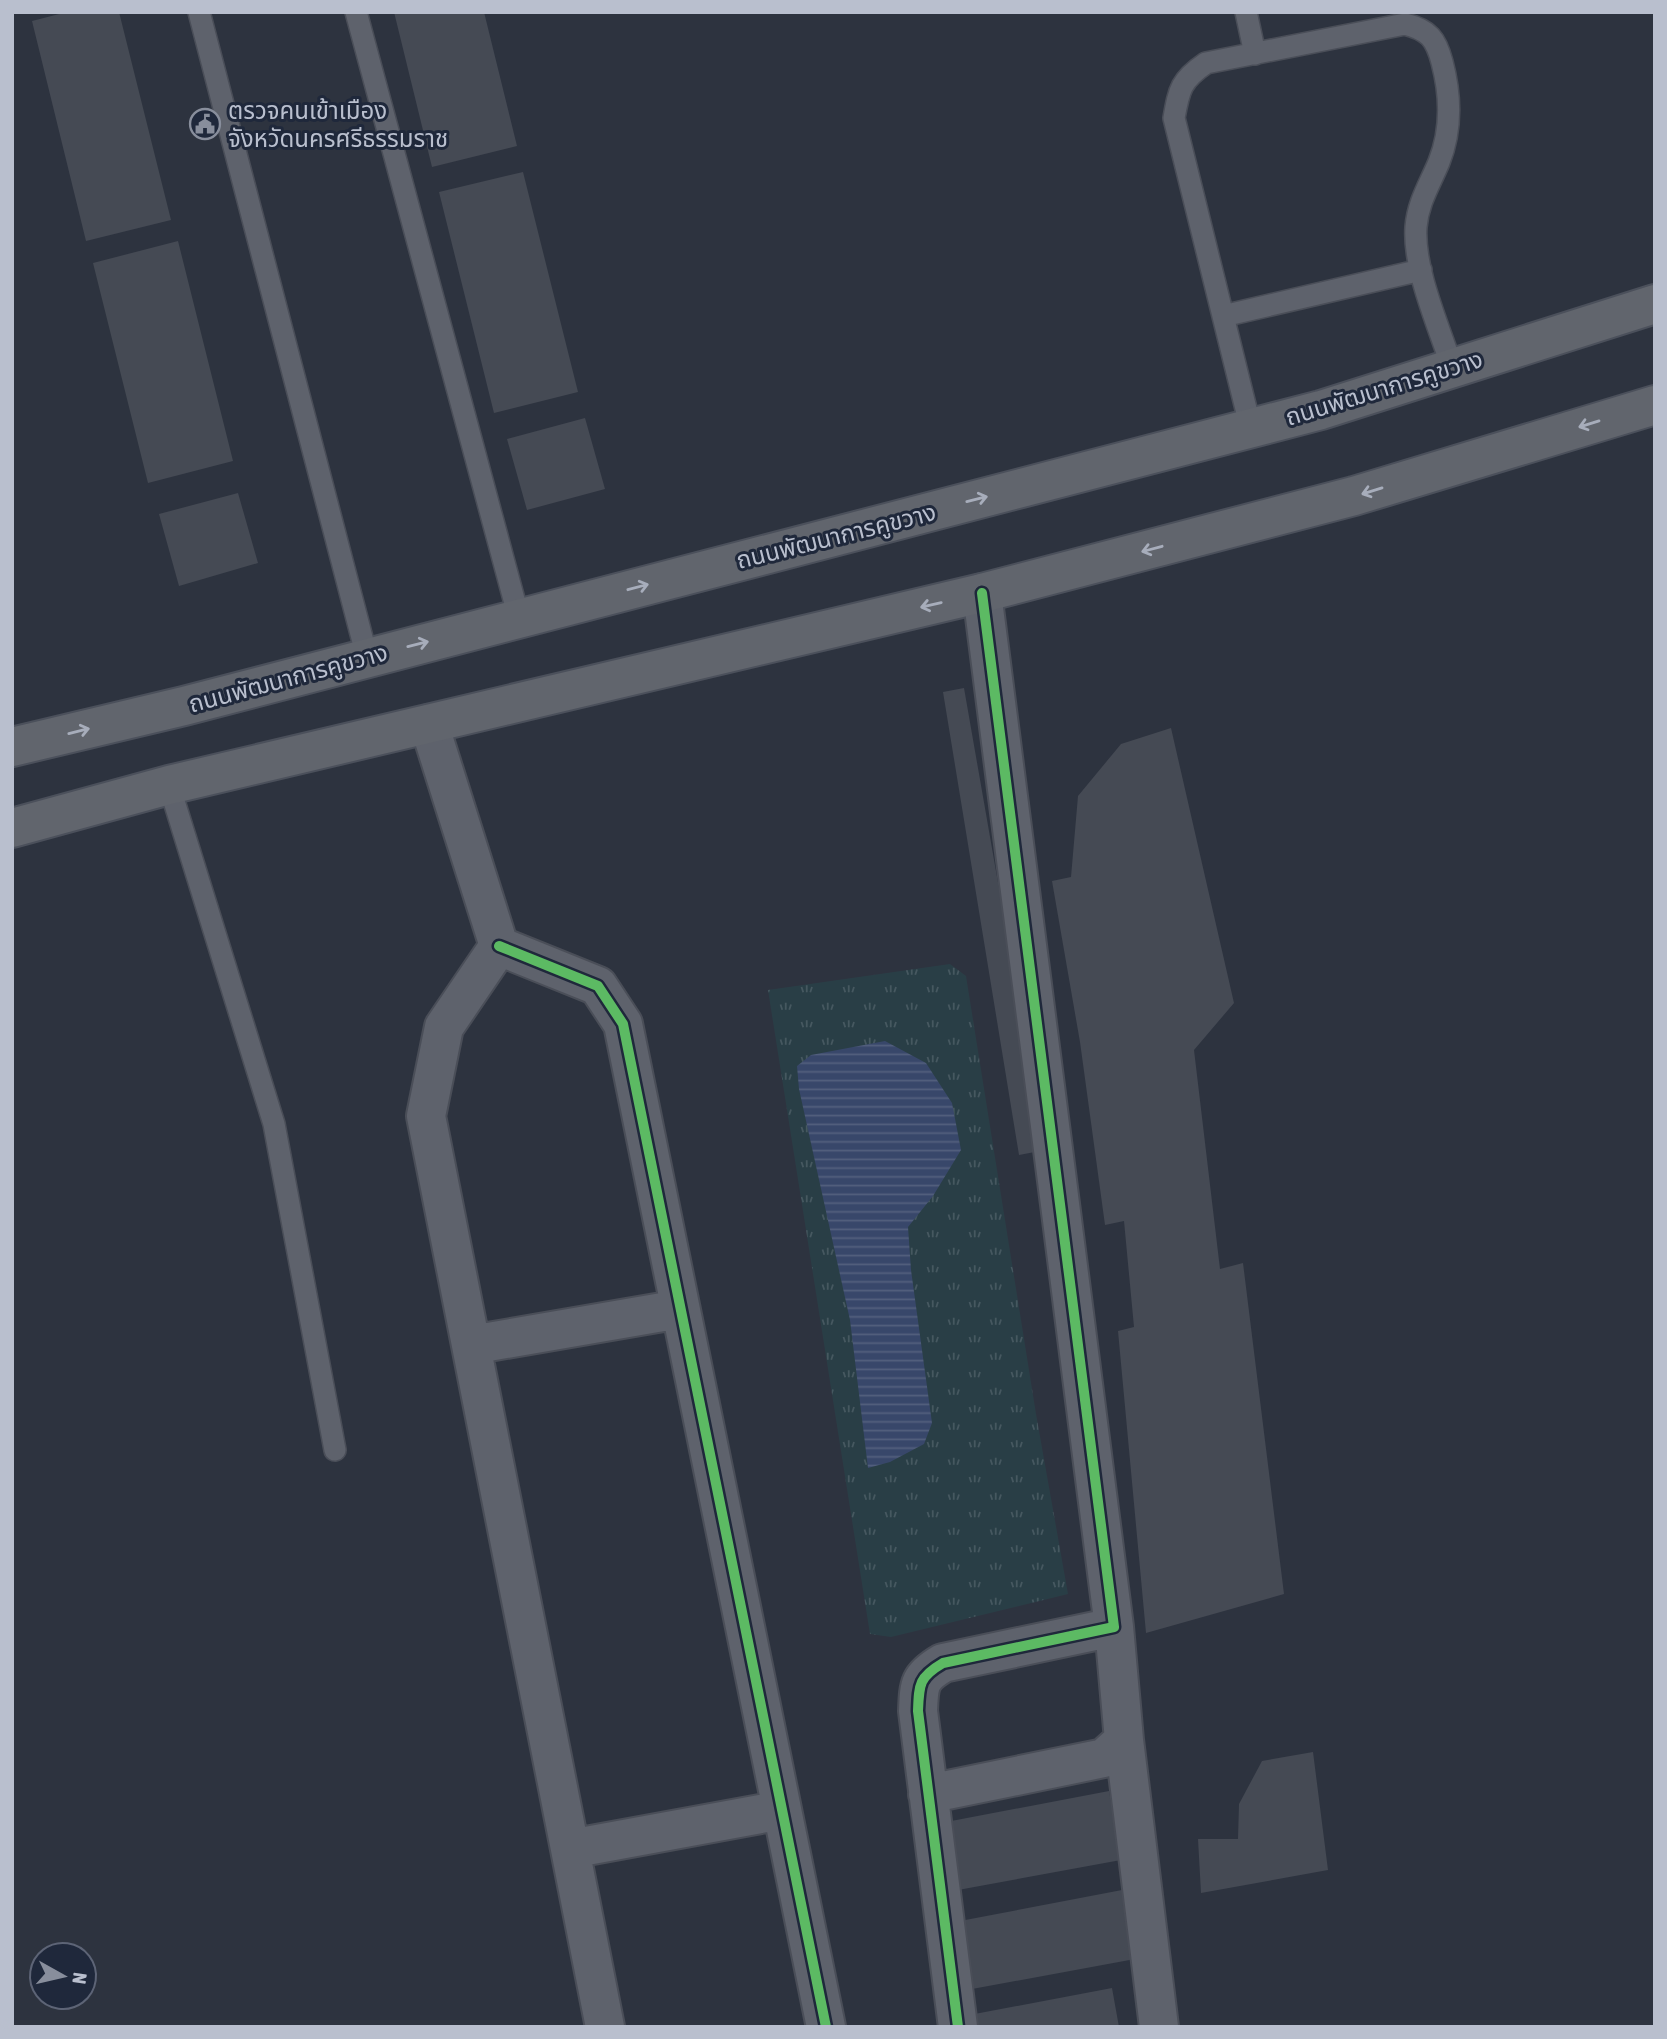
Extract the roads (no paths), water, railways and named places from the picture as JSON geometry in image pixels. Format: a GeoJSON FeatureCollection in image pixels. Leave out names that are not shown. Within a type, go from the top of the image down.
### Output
{"type":"FeatureCollection","features":[{"type":"Feature","properties":{"kind":"main road","name":"ถนนพัฒนาการคูขวาง"},"geometry":{"type":"LineString","coordinates":[[12,747],[1251,429],[1321,410],[1655,304]]}},
{"type":"Feature","properties":{"kind":"main road"},"geometry":{"type":"LineString","coordinates":[[12,828],[169,785],[982,593],[1354,496],[1655,405]]}},
{"type":"Feature","properties":{"kind":"street"},"geometry":{"type":"LineString","coordinates":[[982,593],[1114,1627],[1124,1740],[1159,2027]]}},
{"type":"Feature","properties":{"kind":"street"},"geometry":{"type":"LineString","coordinates":[[429,724],[499,946]]}},
{"type":"Feature","properties":{"kind":"street"},"geometry":{"type":"LineString","coordinates":[[499,946],[598,986],[623,1024],[826,2027]]}},
{"type":"Feature","properties":{"kind":"street"},"geometry":{"type":"LineString","coordinates":[[499,946],[444,1027],[426,1116],[605,2027]]}},
{"type":"Feature","properties":{"kind":"street"},"geometry":{"type":"LineString","coordinates":[[471,1345],[680,1309]]}},
{"type":"Feature","properties":{"kind":"street"},"geometry":{"type":"LineString","coordinates":[[958,2027],[918,1711],[919,1684],[928,1672],[943,1663],[1114,1627]]}},
{"type":"Feature","properties":{"kind":"street"},"geometry":{"type":"LineString","coordinates":[[928,1794],[1104,1758],[1124,1740]]}},
{"type":"Feature","properties":{"kind":"street"},"geometry":{"type":"LineString","coordinates":[[570,1849],[782,1810]]}},
{"type":"Feature","properties":{"kind":"lane"},"geometry":{"type":"LineString","coordinates":[[199,12],[367,657]]}},
{"type":"Feature","properties":{"kind":"lane"},"geometry":{"type":"LineString","coordinates":[[356,12],[519,618]]}},
{"type":"Feature","properties":{"kind":"lane"},"geometry":{"type":"LineString","coordinates":[[1246,12],[1255,54]]}},
{"type":"Feature","properties":{"kind":"lane"},"geometry":{"type":"LineString","coordinates":[[1251,429],[1174,118],[1178,92],[1187,75],[1206,63],[1405,23],[1424,29],[1437,42],[1447,80],[1450,110],[1446,138],[1419,209],[1416,229],[1422,270],[1452,367]]}},
{"type":"Feature","properties":{"kind":"lane"},"geometry":{"type":"LineString","coordinates":[[1223,316],[1422,270]]}},
{"type":"Feature","properties":{"kind":"lane"},"geometry":{"type":"LineString","coordinates":[[169,785],[274,1124],[335,1450]]}},
{"type":"Feature","properties":{"kind":"water"},"geometry":{"type":"Polygon","coordinates":[[[885,1041],[926,1063],[952,1103],[961,1150],[933,1196],[908,1227],[911,1270],[932,1423],[924,1444],[890,1462],[868,1468],[850,1320],[799,1089],[797,1066],[811,1055],[885,1041]]]}},
{"type":"Feature","properties":{"kind":"place","name":"ตรวจคนเข้าเมือง จังหวัดนครศรีธรรมราช"},"geometry":{"type":"Point","coordinates":[205,124]}}]}
